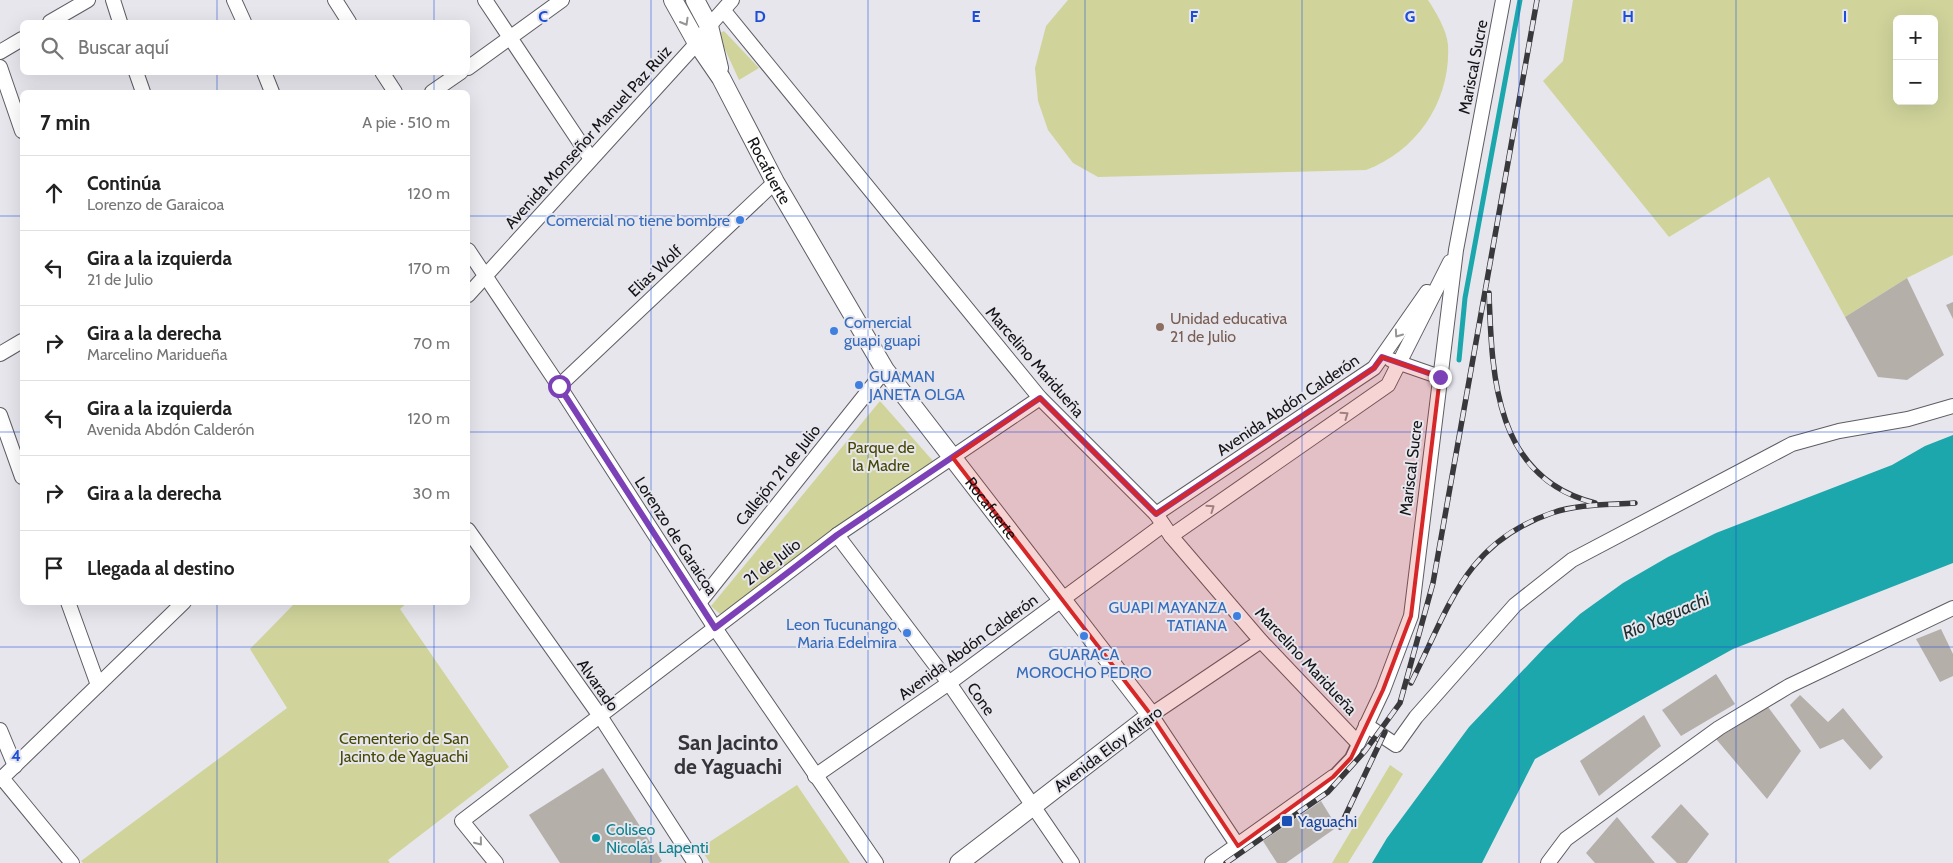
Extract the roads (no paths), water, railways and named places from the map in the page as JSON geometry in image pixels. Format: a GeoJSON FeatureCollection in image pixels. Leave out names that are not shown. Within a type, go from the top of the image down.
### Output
{"type":"FeatureCollection","features":[{"type":"Feature","properties":{"kind":"street"},"geometry":{"type":"LineString","coordinates":[[53,20],[88,0]]}},
{"type":"Feature","properties":{"kind":"street"},"geometry":{"type":"LineString","coordinates":[[113,0],[119,20]]}},
{"type":"Feature","properties":{"kind":"street"},"geometry":{"type":"LineString","coordinates":[[234,0],[243,20]]}},
{"type":"Feature","properties":{"kind":"street"},"geometry":{"type":"LineString","coordinates":[[335,0],[348,20]]}},
{"type":"Feature","properties":{"kind":"street"},"geometry":{"type":"LineString","coordinates":[[485,0],[591,158]]}},
{"type":"Feature","properties":{"kind":"street"},"geometry":{"type":"LineString","coordinates":[[470,67],[562,0]]}},
{"type":"Feature","properties":{"kind":"street","name":"Rocafuerte"},"geometry":{"type":"LineString","coordinates":[[673,0],[697,43],[722,78],[775,182],[885,370],[1151,715],[1238,846]]}},
{"type":"Feature","properties":{"kind":"street","name":"Rocafuerte"},"geometry":{"type":"LineString","coordinates":[[695,0],[709,26],[722,78]]}},
{"type":"Feature","properties":{"kind":"street","name":"Mariscal Sucre"},"geometry":{"type":"LineString","coordinates":[[1212,863],[1334,776],[1351,758],[1384,690],[1411,616],[1456,250],[1503,0]]}},
{"type":"Feature","properties":{"kind":"street","name":"Avenida Monseñor Manuel Paz Ruiz"},"geometry":{"type":"LineString","coordinates":[[470,293],[697,43],[728,5]]}},
{"type":"Feature","properties":{"kind":"street","name":"Marcelino Maridueña"},"geometry":{"type":"LineString","coordinates":[[728,5],[1040,398],[1164,525],[1261,641],[1358,742]]}},
{"type":"Feature","properties":{"kind":"street"},"geometry":{"type":"LineString","coordinates":[[0,52],[20,40]]}},
{"type":"Feature","properties":{"kind":"street"},"geometry":{"type":"LineString","coordinates":[[0,67],[20,125]]}},
{"type":"Feature","properties":{"kind":"street"},"geometry":{"type":"LineString","coordinates":[[137,75],[142,90]]}},
{"type":"Feature","properties":{"kind":"street"},"geometry":{"type":"LineString","coordinates":[[265,75],[271,90]]}},
{"type":"Feature","properties":{"kind":"street"},"geometry":{"type":"LineString","coordinates":[[384,75],[394,90]]}},
{"type":"Feature","properties":{"kind":"street"},"geometry":{"type":"LineString","coordinates":[[435,90],[457,75]]}},
{"type":"Feature","properties":{"kind":"street","name":"Elias Wolf"},"geometry":{"type":"LineString","coordinates":[[559,386],[775,182]]}},
{"type":"Feature","properties":{"kind":"street","name":"Avenida Abdón Calderón"},"geometry":{"type":"LineString","coordinates":[[815,776],[949,683],[1374,368],[1456,250]]}},
{"type":"Feature","properties":{"kind":"street","name":"Avenida Abdón Calderón"},"geometry":{"type":"LineString","coordinates":[[1164,525],[1388,385],[1456,250]]}},
{"type":"Feature","properties":{"kind":"street","name":"Lorenzo de Garaicoa"},"geometry":{"type":"LineString","coordinates":[[470,253],[559,386],[698,603],[876,863]]}},
{"type":"Feature","properties":{"kind":"street"},"geometry":{"type":"LineString","coordinates":[[0,354],[20,342]]}},
{"type":"Feature","properties":{"kind":"street"},"geometry":{"type":"LineString","coordinates":[[1382,357],[1440,377]]}},
{"type":"Feature","properties":{"kind":"street","name":"Callejón 21 de Julio"},"geometry":{"type":"LineString","coordinates":[[698,603],[885,370]]}},
{"type":"Feature","properties":{"kind":"street","name":"21 de Julio"},"geometry":{"type":"LineString","coordinates":[[496,863],[462,821],[837,535],[1040,398]]}},
{"type":"Feature","properties":{"kind":"street"},"geometry":{"type":"LineString","coordinates":[[1366,725],[1396,745],[1416,717],[1514,605],[1572,560],[1792,444],[1839,431],[1908,419],[1953,406]]}},
{"type":"Feature","properties":{"kind":"street"},"geometry":{"type":"LineString","coordinates":[[0,416],[20,471]]}},
{"type":"Feature","properties":{"kind":"street","name":"Alvarado"},"geometry":{"type":"LineString","coordinates":[[470,533],[600,716],[690,861]]}},
{"type":"Feature","properties":{"kind":"street","name":"Cone"},"geometry":{"type":"LineString","coordinates":[[837,535],[949,683],[1072,863]]}},
{"type":"Feature","properties":{"kind":"street"},"geometry":{"type":"LineString","coordinates":[[69,605],[98,685]]}},
{"type":"Feature","properties":{"kind":"street"},"geometry":{"type":"LineString","coordinates":[[72,863],[1,779],[181,605]]}},
{"type":"Feature","properties":{"kind":"street"},"geometry":{"type":"LineString","coordinates":[[1548,863],[1566,839],[1719,728],[1789,686],[1953,608]]}},
{"type":"Feature","properties":{"kind":"street","name":"Avenida Eloy Alfaro"},"geometry":{"type":"LineString","coordinates":[[959,863],[1151,715],[1261,641]]}},
{"type":"Feature","properties":{"kind":"street"},"geometry":{"type":"LineString","coordinates":[[0,730],[16,766]]}},
{"type":"Feature","properties":{"kind":"water","name":"Río Yaguachi"},"geometry":{"type":"Polygon","coordinates":[[[1953,435],[1953,563],[1733,649],[1535,759],[1482,863],[1372,863],[1387,838],[1469,727],[1546,646],[1580,614],[1623,583],[1668,557],[1716,533],[1892,465],[1925,446],[1953,435]]]}},
{"type":"Feature","properties":{"kind":"waterway"},"geometry":{"type":"LineString","coordinates":[[1459,360],[1465,298],[1520,0]]}},
{"type":"Feature","properties":{"kind":"railway"},"geometry":{"type":"LineString","coordinates":[[1226,863],[1328,792],[1365,751],[1400,703],[1433,583],[1537,0]]}},
{"type":"Feature","properties":{"kind":"railway"},"geometry":{"type":"LineString","coordinates":[[1489,293],[1490,325],[1497,390],[1506,420],[1518,448],[1537,472],[1562,490],[1595,503]]}},
{"type":"Feature","properties":{"kind":"railway"},"geometry":{"type":"LineString","coordinates":[[1411,683],[1449,604],[1463,581],[1479,560],[1498,542],[1522,526],[1562,510],[1593,505],[1635,503]]}},
{"type":"Feature","properties":{"kind":"railway"},"geometry":{"type":"LineString","coordinates":[[1340,827],[1385,732]]}},
{"type":"Feature","properties":{"kind":"place","name":"Comercial no tiene bombre"},"geometry":{"type":"Point","coordinates":[740,220]}},
{"type":"Feature","properties":{"kind":"place","name":"Unidad educativa 21 de Julio"},"geometry":{"type":"Point","coordinates":[1160,327]}},
{"type":"Feature","properties":{"kind":"place","name":"Comercial guapi guapi"},"geometry":{"type":"Point","coordinates":[834,331]}},
{"type":"Feature","properties":{"kind":"place","name":"GUAMAN JANETA OLGA"},"geometry":{"type":"Point","coordinates":[859,385]}},
{"type":"Feature","properties":{"kind":"place","name":"GUAPI MAYANZA TATIANA"},"geometry":{"type":"Point","coordinates":[1237,616]}},
{"type":"Feature","properties":{"kind":"place","name":"Leon Tucunango Maria Edelmira"},"geometry":{"type":"Point","coordinates":[907,633]}},
{"type":"Feature","properties":{"kind":"place","name":"GUARACA MOROCHO PEDRO"},"geometry":{"type":"Point","coordinates":[1084,636]}},
{"type":"Feature","properties":{"kind":"place","name":"Yaguachi"},"geometry":{"type":"Point","coordinates":[1287,821]}},
{"type":"Feature","properties":{"kind":"place","name":"Coliseo Nicolás Lapenti"},"geometry":{"type":"Point","coordinates":[596,838]}},
{"type":"Feature","properties":{"kind":"district","name":"San Jacinto de Yaguachi"},"geometry":{"type":"Point","coordinates":[728,754]}},
{"type":"Feature","properties":{"kind":"park label","name":"Parque de la Madre"},"geometry":{"type":"Point","coordinates":[881,456]}},
{"type":"Feature","properties":{"kind":"park label","name":"Cementerio de San Jacinto de Yaguachi"},"geometry":{"type":"Point","coordinates":[404,747]}}]}
